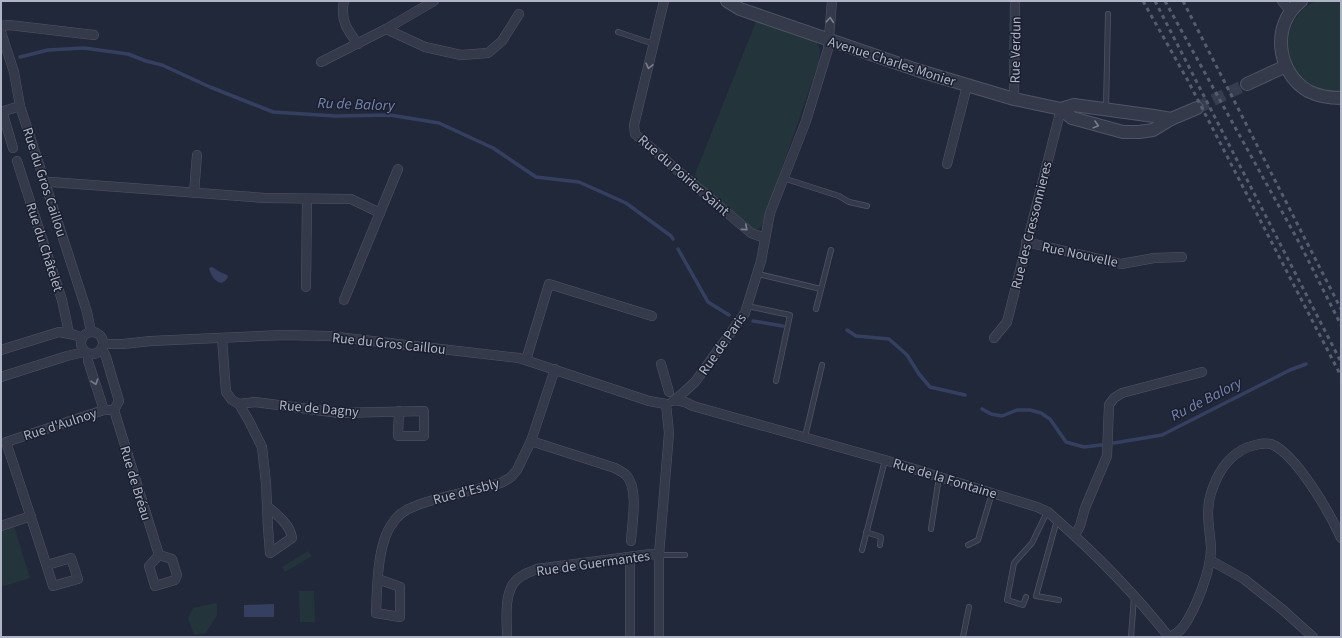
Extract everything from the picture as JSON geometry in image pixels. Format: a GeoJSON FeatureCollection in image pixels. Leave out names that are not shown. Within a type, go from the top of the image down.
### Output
{"type":"FeatureCollection","features":[{"type":"Feature","properties":{"kind":"street"},"geometry":{"type":"LineString","coordinates":[[344,1],[344,20],[347,31],[358,44]]}},
{"type":"Feature","properties":{"kind":"street"},"geometry":{"type":"LineString","coordinates":[[321,62],[386,30],[434,1]]}},
{"type":"Feature","properties":{"kind":"street","name":"Rue du Poirier Saint"},"geometry":{"type":"LineString","coordinates":[[664,1],[634,125],[635,134],[751,233],[765,238]]}},
{"type":"Feature","properties":{"kind":"street","name":"Avenue Charles Monier"},"geometry":{"type":"LineString","coordinates":[[727,1],[740,9],[920,71],[1014,99],[1061,109],[1072,118],[1123,132],[1153,130],[1197,108]]}},
{"type":"Feature","properties":{"kind":"street","name":"Rue de Paris"},"geometry":{"type":"LineString","coordinates":[[670,402],[695,382],[745,313],[748,306],[758,274],[770,213],[806,121],[828,48],[832,1]]}},
{"type":"Feature","properties":{"kind":"street","name":"Rue Verdun"},"geometry":{"type":"LineString","coordinates":[[1014,99],[1015,1]]}},
{"type":"Feature","properties":{"kind":"street"},"geometry":{"type":"LineString","coordinates":[[1282,1],[1286,8],[1291,12]]}},
{"type":"Feature","properties":{"kind":"street"},"geometry":{"type":"LineString","coordinates":[[1301,1],[1291,12],[1284,25],[1281,38],[1281,53],[1286,66],[1295,80],[1308,91],[1324,97],[1341,98]]}},
{"type":"Feature","properties":{"kind":"street"},"geometry":{"type":"LineString","coordinates":[[386,30],[425,47],[461,56],[488,53],[502,41],[519,14]]}},
{"type":"Feature","properties":{"kind":"street"},"geometry":{"type":"LineString","coordinates":[[1,26],[9,25],[94,35]]}},
{"type":"Feature","properties":{"kind":"street","name":"Rue du Gros Caillou"},"geometry":{"type":"LineString","coordinates":[[2,36],[14,72],[20,106],[87,312],[91,332]]}},
{"type":"Feature","properties":{"kind":"street"},"geometry":{"type":"LineString","coordinates":[[1247,84],[1286,66]]}},
{"type":"Feature","properties":{"kind":"street"},"geometry":{"type":"LineString","coordinates":[[947,164],[967,86]]}},
{"type":"Feature","properties":{"kind":"street","name":"Avenue Charles Monier"},"geometry":{"type":"LineString","coordinates":[[1061,109],[1074,105],[1154,116],[1171,120]]}},
{"type":"Feature","properties":{"kind":"street"},"geometry":{"type":"LineString","coordinates":[[13,148],[1,112],[20,106]]}},
{"type":"Feature","properties":{"kind":"street","name":"Rue des Cressonnieres"},"geometry":{"type":"LineString","coordinates":[[994,338],[1006,322],[1061,109]]}},
{"type":"Feature","properties":{"kind":"street"},"geometry":{"type":"LineString","coordinates":[[194,193],[197,155]]}},
{"type":"Feature","properties":{"kind":"street","name":"Rue du Châtelet"},"geometry":{"type":"LineString","coordinates":[[17,161],[62,300],[69,333]]}},
{"type":"Feature","properties":{"kind":"street"},"geometry":{"type":"LineString","coordinates":[[344,300],[398,168]]}},
{"type":"Feature","properties":{"kind":"street"},"geometry":{"type":"LineString","coordinates":[[45,185],[51,182],[194,193],[307,199],[351,199],[380,213]]}},
{"type":"Feature","properties":{"kind":"street"},"geometry":{"type":"LineString","coordinates":[[306,287],[307,199]]}},
{"type":"Feature","properties":{"kind":"street","name":"Rue Nouvelle"},"geometry":{"type":"LineString","coordinates":[[1026,242],[1121,264],[1154,258],[1182,257]]}},
{"type":"Feature","properties":{"kind":"street"},"geometry":{"type":"LineString","coordinates":[[526,360],[549,284],[652,316]]}},
{"type":"Feature","properties":{"kind":"street"},"geometry":{"type":"LineString","coordinates":[[1,350],[59,332],[69,333],[82,338]]}},
{"type":"Feature","properties":{"kind":"street"},"geometry":{"type":"LineString","coordinates":[[1,377],[67,356],[86,353],[96,354],[103,346],[101,336],[99,334],[91,332],[86,333],[82,338],[81,345],[86,353]]}},
{"type":"Feature","properties":{"kind":"street","name":"Rue du Gros Caillou"},"geometry":{"type":"LineString","coordinates":[[103,346],[151,340],[284,335],[329,336],[519,358],[649,401],[670,402]]}},
{"type":"Feature","properties":{"kind":"street"},"geometry":{"type":"LineString","coordinates":[[222,338],[226,392],[232,400],[239,404],[250,421],[262,447],[266,483],[267,506],[268,528],[270,553],[292,538],[291,530],[267,506]]}},
{"type":"Feature","properties":{"kind":"street","name":"Rue d'Aulnoy"},"geometry":{"type":"LineString","coordinates":[[47,565],[6,442],[109,410],[120,401],[103,346]]}},
{"type":"Feature","properties":{"kind":"street","name":"Rue de Bréau"},"geometry":{"type":"LineString","coordinates":[[86,353],[109,410],[159,555]]}},
{"type":"Feature","properties":{"kind":"street"},"geometry":{"type":"LineString","coordinates":[[661,364],[668,392]]}},
{"type":"Feature","properties":{"kind":"street","name":"Rue d'Esbly"},"geometry":{"type":"LineString","coordinates":[[378,579],[400,587],[400,617],[376,613],[378,579],[382,554],[386,536],[391,525],[401,514],[412,507],[428,501],[501,483],[511,477],[517,470],[531,441],[554,369]]}},
{"type":"Feature","properties":{"kind":"street"},"geometry":{"type":"LineString","coordinates":[[1075,535],[1108,456],[1109,405],[1114,398],[1122,393],[1202,372]]}},
{"type":"Feature","properties":{"kind":"street","name":"Rue de Dagny"},"geometry":{"type":"LineString","coordinates":[[239,404],[255,402],[339,413],[399,411]]}},
{"type":"Feature","properties":{"kind":"street"},"geometry":{"type":"LineString","coordinates":[[659,637],[660,555],[670,402]]}},
{"type":"Feature","properties":{"kind":"street","name":"Rue de la Fontaine"},"geometry":{"type":"LineString","coordinates":[[670,402],[685,402],[693,406],[885,460],[1037,507],[1047,512],[1057,520],[1109,567],[1145,606],[1170,637]]}},
{"type":"Feature","properties":{"kind":"street"},"geometry":{"type":"LineString","coordinates":[[531,441],[615,468],[626,475],[632,485],[634,498],[631,540]]}},
{"type":"Feature","properties":{"kind":"street"},"geometry":{"type":"LineString","coordinates":[[1170,637],[1182,627],[1200,596],[1210,560],[1211,548],[1208,514],[1210,495],[1222,467],[1235,454],[1250,445],[1270,444],[1286,454],[1310,484],[1341,538]]}},
{"type":"Feature","properties":{"kind":"street"},"geometry":{"type":"LineString","coordinates":[[1,526],[31,516]]}},
{"type":"Feature","properties":{"kind":"street","name":"Rue de Guermantes"},"geometry":{"type":"LineString","coordinates":[[507,637],[507,606],[509,595],[513,583],[524,575],[537,569],[652,554],[660,555]]}},
{"type":"Feature","properties":{"kind":"street"},"geometry":{"type":"LineString","coordinates":[[630,557],[630,637]]}},
{"type":"Feature","properties":{"kind":"street"},"geometry":{"type":"LineString","coordinates":[[1210,560],[1244,580],[1284,610],[1313,637]]}},
{"type":"Feature","properties":{"kind":"lane"},"geometry":{"type":"LineString","coordinates":[[1106,110],[1108,14]]}},
{"type":"Feature","properties":{"kind":"lane"},"geometry":{"type":"LineString","coordinates":[[618,32],[654,44]]}},
{"type":"Feature","properties":{"kind":"lane"},"geometry":{"type":"LineString","coordinates":[[783,178],[839,196],[849,202],[867,206]]}},
{"type":"Feature","properties":{"kind":"lane"},"geometry":{"type":"LineString","coordinates":[[816,309],[831,250]]}},
{"type":"Feature","properties":{"kind":"lane"},"geometry":{"type":"LineString","coordinates":[[758,274],[821,289]]}},
{"type":"Feature","properties":{"kind":"lane"},"geometry":{"type":"LineString","coordinates":[[748,306],[790,315],[776,381]]}},
{"type":"Feature","properties":{"kind":"lane"},"geometry":{"type":"LineString","coordinates":[[805,437],[822,365]]}},
{"type":"Feature","properties":{"kind":"lane"},"geometry":{"type":"LineString","coordinates":[[862,550],[885,460]]}},
{"type":"Feature","properties":{"kind":"lane"},"geometry":{"type":"LineString","coordinates":[[931,529],[939,477]]}},
{"type":"Feature","properties":{"kind":"lane"},"geometry":{"type":"LineString","coordinates":[[968,545],[978,540],[992,493]]}},
{"type":"Feature","properties":{"kind":"lane"},"geometry":{"type":"LineString","coordinates":[[1026,597],[1023,605],[1007,600],[1014,563],[1032,543],[1047,512]]}},
{"type":"Feature","properties":{"kind":"lane"},"geometry":{"type":"LineString","coordinates":[[1057,520],[1036,596],[1059,600]]}},
{"type":"Feature","properties":{"kind":"lane"},"geometry":{"type":"LineString","coordinates":[[866,532],[881,537],[880,545]]}},
{"type":"Feature","properties":{"kind":"lane"},"geometry":{"type":"LineString","coordinates":[[660,555],[685,555]]}},
{"type":"Feature","properties":{"kind":"lane"},"geometry":{"type":"LineString","coordinates":[[1131,637],[1134,595]]}},
{"type":"Feature","properties":{"kind":"lane"},"geometry":{"type":"LineString","coordinates":[[963,637],[969,607]]}},
{"type":"Feature","properties":{"kind":"shaded area"},"geometry":{"type":"Polygon","coordinates":[[[1316,1],[1341,1],[1341,91],[1322,90],[1307,82],[1296,71],[1290,56],[1288,41],[1292,25],[1301,12],[1316,1]]]}},
{"type":"Feature","properties":{"kind":"shaded area"},"geometry":{"type":"Polygon","coordinates":[[[757,19],[816,40],[820,50],[819,62],[762,226],[758,229],[753,229],[693,179],[757,19]]]}},
{"type":"Feature","properties":{"kind":"shaded area"},"geometry":{"type":"Polygon","coordinates":[[[14,526],[30,578],[1,587],[1,530],[14,526]]]}},
{"type":"Feature","properties":{"kind":"shaded area"},"geometry":{"type":"Polygon","coordinates":[[[308,551],[312,556],[285,572],[282,567],[308,551]]]}},
{"type":"Feature","properties":{"kind":"shaded area"},"geometry":{"type":"Polygon","coordinates":[[[299,591],[314,591],[315,622],[300,622],[299,591]]]}},
{"type":"Feature","properties":{"kind":"shaded area"},"geometry":{"type":"Polygon","coordinates":[[[215,603],[217,604],[217,615],[206,633],[194,635],[188,618],[193,608],[215,603]]]}},
{"type":"Feature","properties":{"kind":"water"},"geometry":{"type":"Polygon","coordinates":[[[212,267],[227,275],[228,277],[225,281],[221,283],[215,279],[209,268],[212,267]]]}},
{"type":"Feature","properties":{"kind":"water"},"geometry":{"type":"Polygon","coordinates":[[[274,604],[274,617],[244,617],[244,605],[274,604]]]}},
{"type":"Feature","properties":{"kind":"waterway","name":"Ru de Balory"},"geometry":{"type":"LineString","coordinates":[[20,57],[48,50],[84,48],[128,54],[162,65],[210,87],[273,112],[335,116],[390,115],[439,123],[493,148],[536,177],[579,182],[626,203],[673,239]]}},
{"type":"Feature","properties":{"kind":"waterway","name":"Ru de Balory"},"geometry":{"type":"LineString","coordinates":[[678,249],[708,302],[729,315]]}},
{"type":"Feature","properties":{"kind":"waterway","name":"Ru de Balory"},"geometry":{"type":"LineString","coordinates":[[753,321],[783,326]]}},
{"type":"Feature","properties":{"kind":"waterway","name":"Ru de Balory"},"geometry":{"type":"LineString","coordinates":[[847,330],[856,336],[889,339],[907,355],[919,374],[930,387],[965,395]]}},
{"type":"Feature","properties":{"kind":"waterway","name":"Ru de Balory"},"geometry":{"type":"LineString","coordinates":[[1114,443],[1162,435],[1290,370],[1306,364]]}},
{"type":"Feature","properties":{"kind":"waterway","name":"Ru de Balory"},"geometry":{"type":"LineString","coordinates":[[982,409],[991,414],[1002,416],[1017,410],[1030,410],[1041,413],[1050,419],[1066,442],[1084,447],[1101,445]]}},
{"type":"Feature","properties":{"kind":"tunnel"},"geometry":{"type":"LineString","coordinates":[[1197,108],[1247,84]]}},
{"type":"Feature","properties":{"kind":"railway"},"geometry":{"type":"LineString","coordinates":[[1143,1],[1187,79],[1341,376]]}},
{"type":"Feature","properties":{"kind":"railway"},"geometry":{"type":"LineString","coordinates":[[1155,1],[1341,362]]}},
{"type":"Feature","properties":{"kind":"railway"},"geometry":{"type":"LineString","coordinates":[[1165,1],[1301,246],[1341,325]]}},
{"type":"Feature","properties":{"kind":"railway"},"geometry":{"type":"LineString","coordinates":[[1183,1],[1341,309]]}}]}
